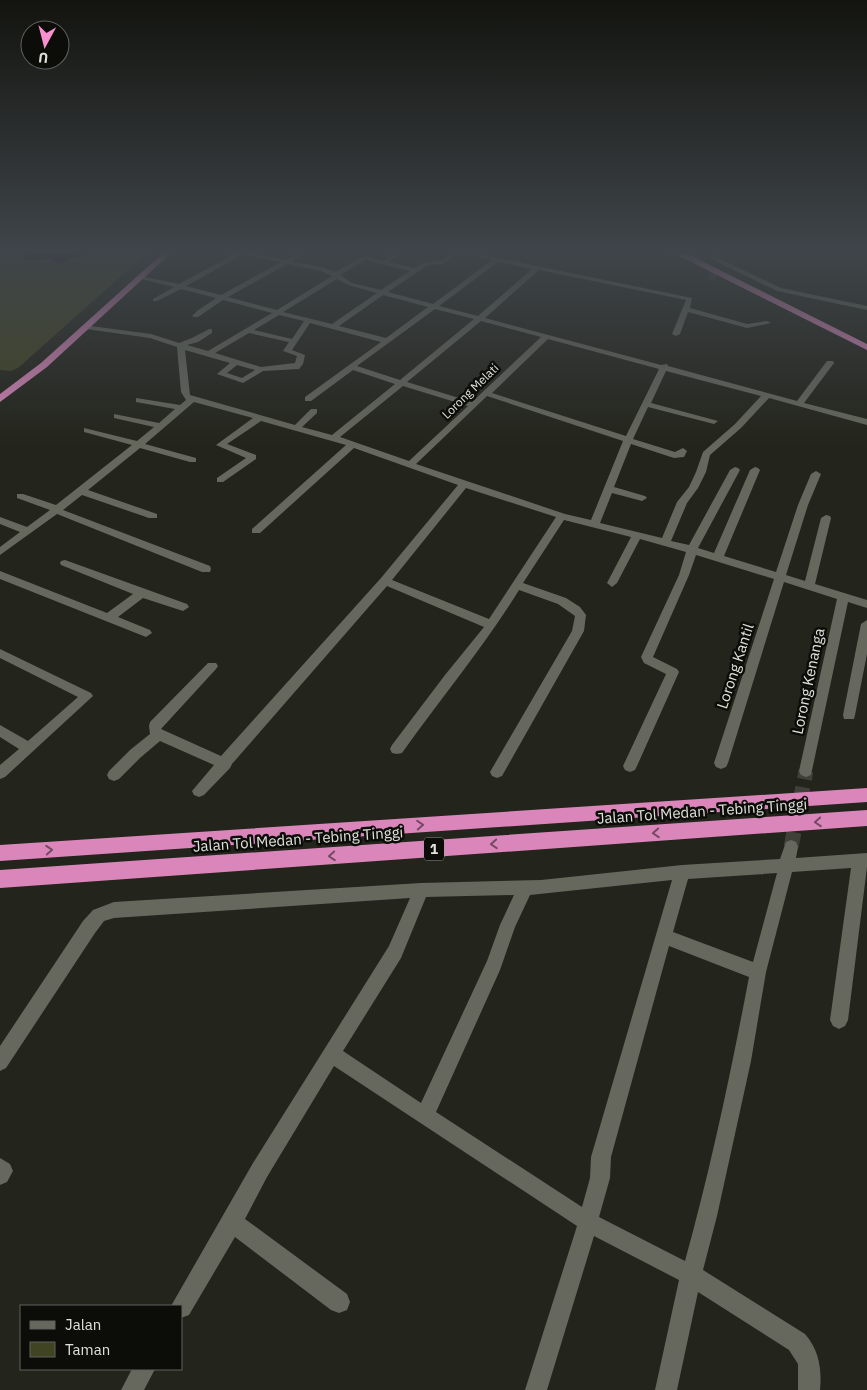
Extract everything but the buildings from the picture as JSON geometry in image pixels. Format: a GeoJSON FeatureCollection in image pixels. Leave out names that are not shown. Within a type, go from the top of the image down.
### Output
{"type":"FeatureCollection","features":[{"type":"Feature","properties":{"kind":"highway"},"geometry":{"type":"LineString","coordinates":[[0,394],[44,359],[89,318]]}},
{"type":"Feature","properties":{"kind":"highway"},"geometry":{"type":"LineString","coordinates":[[0,399],[44,366],[96,318]]}},
{"type":"Feature","properties":{"kind":"highway"},"geometry":{"type":"LineString","coordinates":[[809,318],[867,347]]}},
{"type":"Feature","properties":{"kind":"highway"},"geometry":{"type":"LineString","coordinates":[[823,318],[867,340]]}},
{"type":"Feature","properties":{"kind":"highway","name":"Jalan Tol Medan - Tebing Tinggi"},"geometry":{"type":"LineString","coordinates":[[0,853],[867,795]]}},
{"type":"Feature","properties":{"kind":"highway","name":"Jalan Tol Medan - Tebing Tinggi"},"geometry":{"type":"LineString","coordinates":[[0,879],[867,818]]}},
{"type":"Feature","properties":{"kind":"street"},"geometry":{"type":"LineString","coordinates":[[209,354],[267,318]]}},
{"type":"Feature","properties":{"kind":"street"},"geometry":{"type":"LineString","coordinates":[[300,318],[387,341]]}},
{"type":"Feature","properties":{"kind":"street"},"geometry":{"type":"LineString","coordinates":[[334,326],[346,318]]}},
{"type":"Feature","properties":{"kind":"street"},"geometry":{"type":"LineString","coordinates":[[308,399],[419,318]]}},
{"type":"Feature","properties":{"kind":"street"},"geometry":{"type":"LineString","coordinates":[[475,318],[664,366],[867,422]]}},
{"type":"Feature","properties":{"kind":"street"},"geometry":{"type":"LineString","coordinates":[[676,334],[682,318]]}},
{"type":"Feature","properties":{"kind":"street"},"geometry":{"type":"LineString","coordinates":[[718,318],[747,326],[767,323]]}},
{"type":"Feature","properties":{"kind":"street"},"geometry":{"type":"LineString","coordinates":[[334,438],[479,319]]}},
{"type":"Feature","properties":{"kind":"street"},"geometry":{"type":"LineString","coordinates":[[86,327],[151,336],[261,369],[282,369],[298,366],[301,355],[287,351],[292,341],[309,320]]}},
{"type":"Feature","properties":{"kind":"street"},"geometry":{"type":"LineString","coordinates":[[247,330],[292,341]]}},
{"type":"Feature","properties":{"kind":"street"},"geometry":{"type":"LineString","coordinates":[[180,346],[195,340],[209,331]]}},
{"type":"Feature","properties":{"kind":"street","name":"Lorong Melati"},"geometry":{"type":"LineString","coordinates":[[410,465],[547,336]]}},
{"type":"Feature","properties":{"kind":"street"},"geometry":{"type":"LineString","coordinates":[[180,346],[185,392],[187,397],[192,399],[334,438],[562,516],[692,550],[867,604]]}},
{"type":"Feature","properties":{"kind":"street"},"geometry":{"type":"LineString","coordinates":[[236,362],[221,374],[243,381],[261,369]]}},
{"type":"Feature","properties":{"kind":"street"},"geometry":{"type":"LineString","coordinates":[[800,403],[830,363]]}},
{"type":"Feature","properties":{"kind":"street"},"geometry":{"type":"LineString","coordinates":[[594,525],[628,441],[664,366]]}},
{"type":"Feature","properties":{"kind":"street"},"geometry":{"type":"LineString","coordinates":[[351,367],[472,405]]}},
{"type":"Feature","properties":{"kind":"street"},"geometry":{"type":"LineString","coordinates":[[485,393],[591,426],[623,437],[628,441],[674,455],[682,454],[683,451]]}},
{"type":"Feature","properties":{"kind":"street"},"geometry":{"type":"LineString","coordinates":[[665,543],[682,502],[693,488],[700,473],[706,454],[738,426],[768,395]]}},
{"type":"Feature","properties":{"kind":"street"},"geometry":{"type":"LineString","coordinates":[[0,552],[81,492],[192,399]]}},
{"type":"Feature","properties":{"kind":"street"},"geometry":{"type":"LineString","coordinates":[[139,400],[182,408]]}},
{"type":"Feature","properties":{"kind":"street"},"geometry":{"type":"LineString","coordinates":[[646,404],[714,421]]}},
{"type":"Feature","properties":{"kind":"street"},"geometry":{"type":"LineString","coordinates":[[297,427],[314,411]]}},
{"type":"Feature","properties":{"kind":"street"},"geometry":{"type":"LineString","coordinates":[[117,416],[160,426]]}},
{"type":"Feature","properties":{"kind":"street"},"geometry":{"type":"LineString","coordinates":[[220,480],[253,457],[220,445],[261,417]]}},
{"type":"Feature","properties":{"kind":"street"},"geometry":{"type":"LineString","coordinates":[[87,430],[193,460]]}},
{"type":"Feature","properties":{"kind":"street"},"geometry":{"type":"LineString","coordinates":[[256,531],[352,444]]}},
{"type":"Feature","properties":{"kind":"street"},"geometry":{"type":"LineString","coordinates":[[630,766],[673,672],[648,660],[647,657],[684,575],[692,550],[735,470]]}},
{"type":"Feature","properties":{"kind":"street"},"geometry":{"type":"LineString","coordinates":[[717,559],[756,470]]}},
{"type":"Feature","properties":{"kind":"street","name":"Lorong Kantil"},"geometry":{"type":"LineString","coordinates":[[721,763],[803,505],[816,474]]}},
{"type":"Feature","properties":{"kind":"street"},"geometry":{"type":"LineString","coordinates":[[199,791],[225,764],[385,581],[464,484]]}},
{"type":"Feature","properties":{"kind":"street"},"geometry":{"type":"LineString","coordinates":[[609,488],[642,498]]}},
{"type":"Feature","properties":{"kind":"street"},"geometry":{"type":"LineString","coordinates":[[81,492],[153,516]]}},
{"type":"Feature","properties":{"kind":"street"},"geometry":{"type":"LineString","coordinates":[[20,496],[206,569]]}},
{"type":"Feature","properties":{"kind":"street"},"geometry":{"type":"LineString","coordinates":[[397,749],[449,678],[481,640],[517,585],[533,556],[562,516]]}},
{"type":"Feature","properties":{"kind":"street"},"geometry":{"type":"LineString","coordinates":[[809,586],[826,518]]}},
{"type":"Feature","properties":{"kind":"street"},"geometry":{"type":"LineString","coordinates":[[0,520],[28,531]]}},
{"type":"Feature","properties":{"kind":"street"},"geometry":{"type":"LineString","coordinates":[[612,583],[638,536]]}},
{"type":"Feature","properties":{"kind":"street"},"geometry":{"type":"LineString","coordinates":[[65,563],[141,593],[183,607]]}},
{"type":"Feature","properties":{"kind":"street"},"geometry":{"type":"LineString","coordinates":[[0,575],[146,633]]}},
{"type":"Feature","properties":{"kind":"street"},"geometry":{"type":"LineString","coordinates":[[385,581],[491,625]]}},
{"type":"Feature","properties":{"kind":"street"},"geometry":{"type":"LineString","coordinates":[[497,772],[578,631],[581,618],[579,613],[569,605],[517,585]]}},
{"type":"Feature","properties":{"kind":"street"},"geometry":{"type":"LineString","coordinates":[[109,618],[141,593]]}},
{"type":"Feature","properties":{"kind":"street","name":"Lorong Kenanga"},"geometry":{"type":"LineString","coordinates":[[806,771],[843,597]]}},
{"type":"Feature","properties":{"kind":"street"},"geometry":{"type":"LineString","coordinates":[[849,715],[867,624]]}},
{"type":"Feature","properties":{"kind":"street"},"geometry":{"type":"LineString","coordinates":[[0,653],[87,696],[0,773]]}},
{"type":"Feature","properties":{"kind":"street"},"geometry":{"type":"LineString","coordinates":[[212,666],[155,726],[155,731],[159,735],[225,764]]}},
{"type":"Feature","properties":{"kind":"street"},"geometry":{"type":"LineString","coordinates":[[0,730],[28,748]]}},
{"type":"Feature","properties":{"kind":"street"},"geometry":{"type":"LineString","coordinates":[[114,775],[134,754],[159,735]]}},
{"type":"Feature","properties":{"kind":"street"},"geometry":{"type":"LineString","coordinates":[[666,1390],[691,1275],[707,1216],[740,1070],[758,972],[790,856]]}},
{"type":"Feature","properties":{"kind":"street"},"geometry":{"type":"LineString","coordinates":[[0,1062],[99,914],[114,910],[421,890],[526,887],[682,872],[790,856],[863,860],[839,1020]]}},
{"type":"Feature","properties":{"kind":"street"},"geometry":{"type":"LineString","coordinates":[[536,1390],[588,1222],[600,1178],[602,1157],[682,872]]}},
{"type":"Feature","properties":{"kind":"street"},"geometry":{"type":"LineString","coordinates":[[424,1115],[494,964],[508,925],[526,887]]}},
{"type":"Feature","properties":{"kind":"street"},"geometry":{"type":"LineString","coordinates":[[182,1305],[232,1222],[260,1170],[396,952],[421,890]]}},
{"type":"Feature","properties":{"kind":"street"},"geometry":{"type":"LineString","coordinates":[[664,936],[758,972]]}},
{"type":"Feature","properties":{"kind":"street"},"geometry":{"type":"LineString","coordinates":[[333,1055],[588,1222],[691,1275],[802,1346],[806,1350],[809,1390]]}},
{"type":"Feature","properties":{"kind":"street"},"geometry":{"type":"LineString","coordinates":[[0,1168],[3,1171],[0,1175]]}},
{"type":"Feature","properties":{"kind":"street"},"geometry":{"type":"LineString","coordinates":[[232,1222],[339,1302]]}},
{"type":"Feature","properties":{"kind":"street"},"geometry":{"type":"LineString","coordinates":[[132,1390],[143,1370]]}},
{"type":"Feature","properties":{"kind":"green space"},"geometry":{"type":"Polygon","coordinates":[[[0,318],[74,318],[18,368],[11,371],[0,370],[0,318]]]}},
{"type":"Feature","properties":{"kind":"tunnel"},"geometry":{"type":"LineString","coordinates":[[791,847],[806,771]]}}]}
